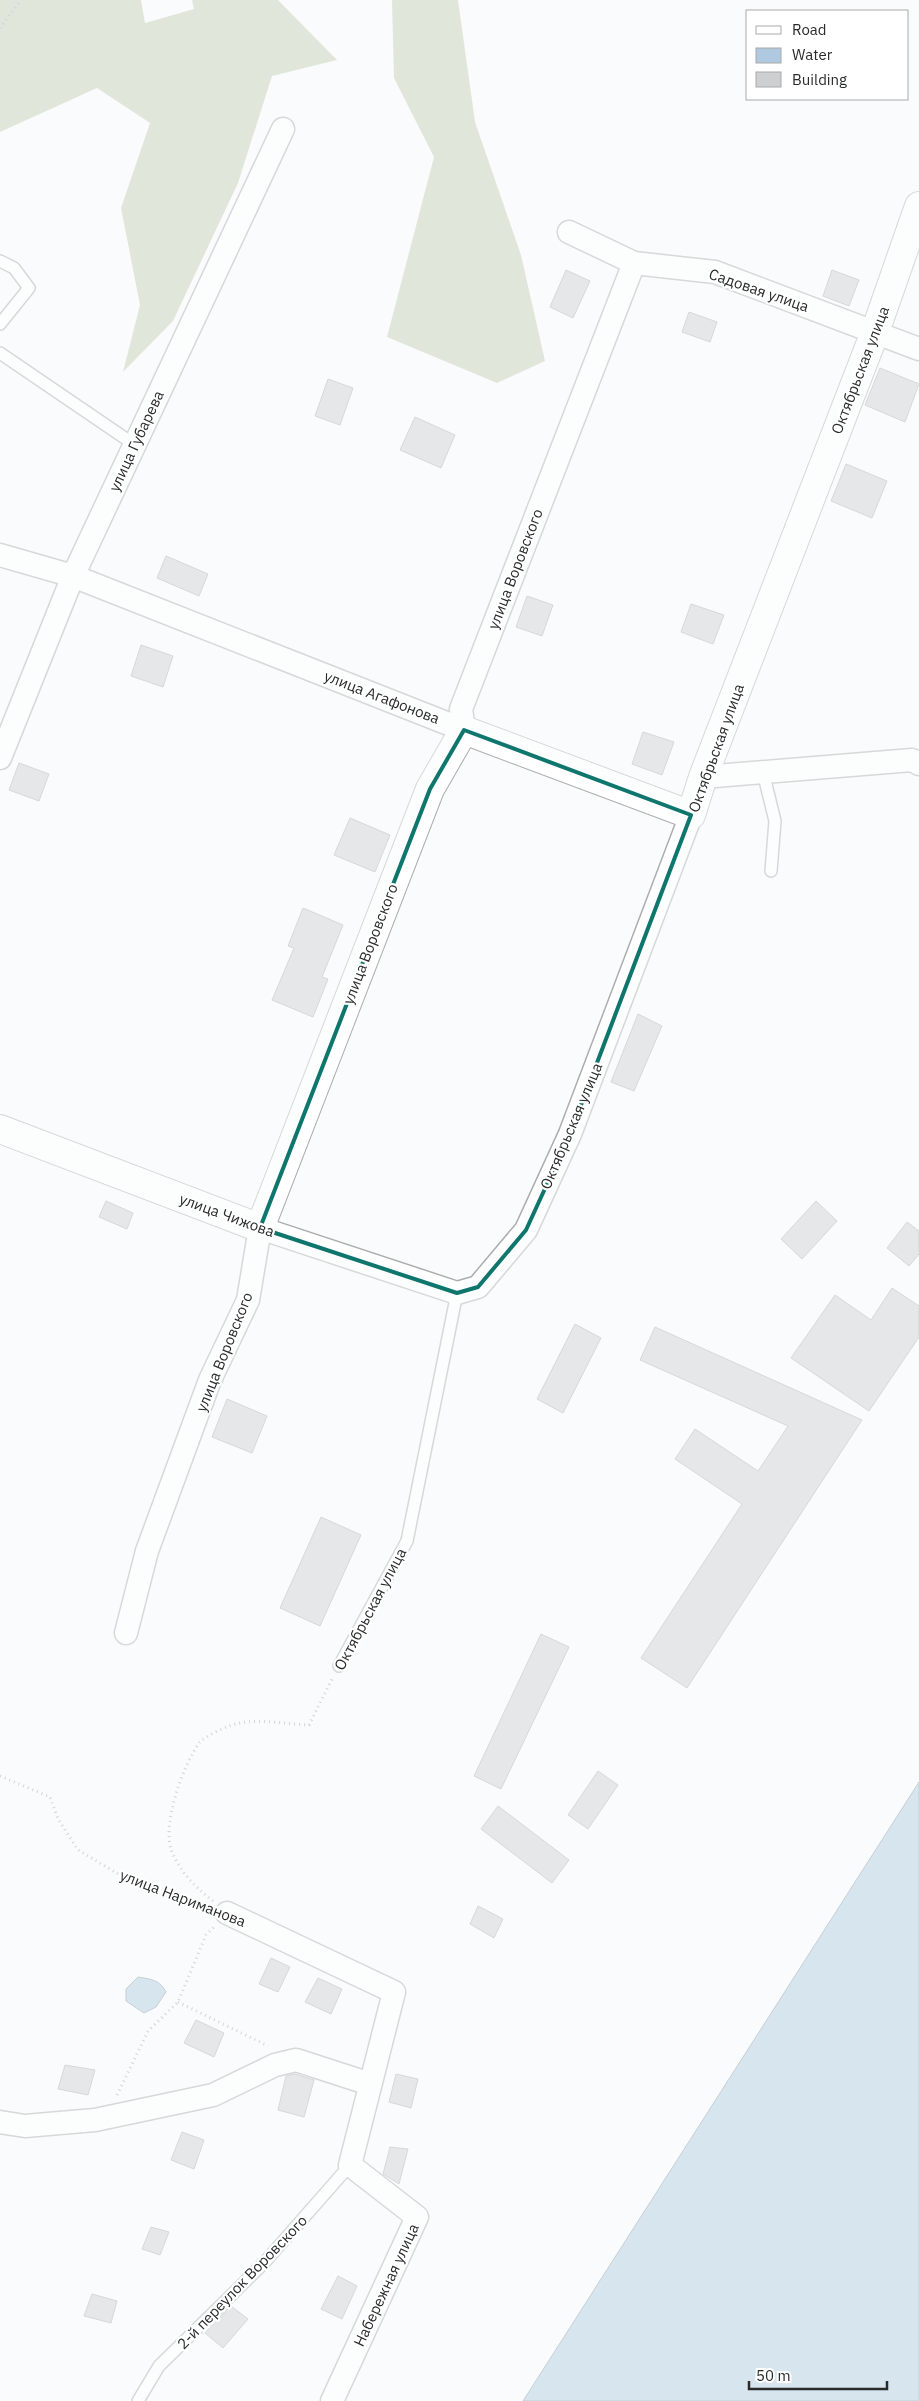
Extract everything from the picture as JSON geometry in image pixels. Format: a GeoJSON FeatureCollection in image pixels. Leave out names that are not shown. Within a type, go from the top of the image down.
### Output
{"type":"FeatureCollection","features":[{"type":"Feature","properties":{"kind":"street","name":"улица Губарева"},"geometry":{"type":"LineString","coordinates":[[0,758],[73,576],[283,129]]}},
{"type":"Feature","properties":{"kind":"street","name":"Октябрьская улица"},"geometry":{"type":"LineString","coordinates":[[457,1293],[478,1286],[526,1230],[570,1134],[692,815],[702,777],[875,332],[919,206]]}},
{"type":"Feature","properties":{"kind":"street","name":"Садовая улица"},"geometry":{"type":"LineString","coordinates":[[569,232],[634,263],[714,272],[919,349]]}},
{"type":"Feature","properties":{"kind":"street","name":"улица Воровского"},"geometry":{"type":"LineString","coordinates":[[126,1633],[147,1551],[210,1380],[248,1300],[260,1228],[430,789],[464,730],[461,709],[634,263]]}},
{"type":"Feature","properties":{"kind":"street","name":"улица Агафонова"},"geometry":{"type":"LineString","coordinates":[[0,555],[73,576],[464,730],[692,815]]}},
{"type":"Feature","properties":{"kind":"street"},"geometry":{"type":"LineString","coordinates":[[702,777],[763,772],[917,765]]}},
{"type":"Feature","properties":{"kind":"street","name":"улица Чижова"},"geometry":{"type":"LineString","coordinates":[[0,1129],[260,1228],[457,1293]]}},
{"type":"Feature","properties":{"kind":"street","name":"улица Нариманова"},"geometry":{"type":"LineString","coordinates":[[227,1913],[394,1992],[370,2084]]}},
{"type":"Feature","properties":{"kind":"street"},"geometry":{"type":"LineString","coordinates":[[0,2122],[25,2126],[108,2117],[213,2095],[275,2065],[296,2060],[370,2084],[350,2165]]}},
{"type":"Feature","properties":{"kind":"street","name":"Набережная улица"},"geometry":{"type":"LineString","coordinates":[[332,2401],[417,2217],[350,2165]]}},
{"type":"Feature","properties":{"kind":"lane"},"geometry":{"type":"LineString","coordinates":[[0,261],[14,268],[29,288],[0,324]]}},
{"type":"Feature","properties":{"kind":"lane"},"geometry":{"type":"LineString","coordinates":[[0,353],[135,445]]}},
{"type":"Feature","properties":{"kind":"lane"},"geometry":{"type":"LineString","coordinates":[[763,772],[775,821],[771,871]]}},
{"type":"Feature","properties":{"kind":"lane","name":"Октябрьская улица"},"geometry":{"type":"LineString","coordinates":[[339,1666],[407,1541],[457,1293]]}},
{"type":"Feature","properties":{"kind":"lane","name":"2-й переулок Воровского"},"geometry":{"type":"LineString","coordinates":[[138,2401],[159,2366],[264,2263],[350,2165]]}},
{"type":"Feature","properties":{"kind":"path"},"geometry":{"type":"LineString","coordinates":[[0,28],[21,0]]}},
{"type":"Feature","properties":{"kind":"path","name":"Октябрьская улица"},"geometry":{"type":"LineString","coordinates":[[227,1913],[195,1887],[181,1869],[172,1850],[168,1831],[174,1800],[188,1766],[200,1742],[229,1726],[250,1722],[309,1725],[339,1666]]}},
{"type":"Feature","properties":{"kind":"path","name":"улица Нариманова"},"geometry":{"type":"LineString","coordinates":[[0,1776],[50,1797],[58,1819],[78,1850],[120,1875],[160,1891],[227,1913]]}},
{"type":"Feature","properties":{"kind":"path"},"geometry":{"type":"LineString","coordinates":[[108,2117],[148,2031],[178,2002],[206,1935],[227,1913]]}},
{"type":"Feature","properties":{"kind":"path"},"geometry":{"type":"LineString","coordinates":[[178,2002],[296,2060]]}},
{"type":"Feature","properties":{"kind":"highlighted area"},"geometry":{"type":"Polygon","coordinates":[[[464,730],[691,815],[570,1134],[526,1230],[478,1287],[457,1293],[260,1228],[430,789],[464,730]]]}},
{"type":"Feature","properties":{"kind":"green space"},"geometry":{"type":"Polygon","coordinates":[[[0,0],[141,0],[145,23],[194,9],[192,0],[278,0],[337,60],[272,76],[238,183],[173,321],[123,372],[140,305],[121,208],[150,123],[97,88],[0,132],[0,0]]]}},
{"type":"Feature","properties":{"kind":"green space"},"geometry":{"type":"Polygon","coordinates":[[[392,0],[458,0],[475,122],[521,255],[545,361],[497,383],[387,337],[434,157],[394,78],[392,0]]]}},
{"type":"Feature","properties":{"kind":"water"},"geometry":{"type":"Polygon","coordinates":[[[919,1782],[919,2401],[523,2401],[919,1782]]]}},
{"type":"Feature","properties":{"kind":"water"},"geometry":{"type":"Polygon","coordinates":[[[138,1977],[151,1979],[161,1985],[166,1992],[156,2007],[144,2013],[126,2001],[126,1989],[138,1977]]]}},
{"type":"Feature","properties":{"kind":"building"},"geometry":{"type":"Polygon","coordinates":[[[566,270],[590,281],[573,318],[550,307],[566,270]]]}},
{"type":"Feature","properties":{"kind":"building"},"geometry":{"type":"Polygon","coordinates":[[[832,270],[859,280],[849,306],[823,296],[832,270]]]}},
{"type":"Feature","properties":{"kind":"building"},"geometry":{"type":"Polygon","coordinates":[[[689,312],[717,322],[710,342],[682,332],[689,312]]]}},
{"type":"Feature","properties":{"kind":"building"},"geometry":{"type":"Polygon","coordinates":[[[880,368],[919,384],[905,422],[865,405],[880,368]]]}},
{"type":"Feature","properties":{"kind":"building"},"geometry":{"type":"Polygon","coordinates":[[[328,379],[353,388],[340,425],[315,416],[328,379]]]}},
{"type":"Feature","properties":{"kind":"building"},"geometry":{"type":"Polygon","coordinates":[[[415,417],[455,435],[441,468],[400,450],[415,417]]]}},
{"type":"Feature","properties":{"kind":"building"},"geometry":{"type":"Polygon","coordinates":[[[846,464],[887,481],[872,518],[831,501],[846,464]]]}},
{"type":"Feature","properties":{"kind":"building"},"geometry":{"type":"Polygon","coordinates":[[[166,556],[208,574],[199,596],[157,578],[166,556]]]}},
{"type":"Feature","properties":{"kind":"building"},"geometry":{"type":"Polygon","coordinates":[[[527,596],[553,605],[542,636],[516,627],[527,596]]]}},
{"type":"Feature","properties":{"kind":"building"},"geometry":{"type":"Polygon","coordinates":[[[691,604],[724,615],[713,644],[681,632],[691,604]]]}},
{"type":"Feature","properties":{"kind":"building"},"geometry":{"type":"Polygon","coordinates":[[[141,645],[173,656],[163,687],[131,676],[141,645]]]}},
{"type":"Feature","properties":{"kind":"building"},"geometry":{"type":"Polygon","coordinates":[[[643,732],[674,742],[662,775],[632,764],[643,732]]]}},
{"type":"Feature","properties":{"kind":"building"},"geometry":{"type":"Polygon","coordinates":[[[19,763],[49,774],[39,801],[9,790],[19,763]]]}},
{"type":"Feature","properties":{"kind":"building"},"geometry":{"type":"Polygon","coordinates":[[[350,818],[390,835],[375,872],[334,855],[350,818]]]}},
{"type":"Feature","properties":{"kind":"building"},"geometry":{"type":"Polygon","coordinates":[[[303,908],[343,925],[322,977],[328,979],[313,1017],[272,1000],[294,948],[288,946],[303,908]]]}},
{"type":"Feature","properties":{"kind":"building"},"geometry":{"type":"Polygon","coordinates":[[[638,1014],[662,1026],[634,1091],[611,1082],[638,1014]]]}},
{"type":"Feature","properties":{"kind":"building"},"geometry":{"type":"Polygon","coordinates":[[[106,1201],[133,1213],[127,1229],[99,1217],[106,1201]]]}},
{"type":"Feature","properties":{"kind":"building"},"geometry":{"type":"Polygon","coordinates":[[[816,1201],[837,1221],[802,1259],[781,1239],[816,1201]]]}},
{"type":"Feature","properties":{"kind":"building"},"geometry":{"type":"Polygon","coordinates":[[[907,1222],[919,1231],[919,1254],[909,1266],[887,1248],[907,1222]]]}},
{"type":"Feature","properties":{"kind":"building"},"geometry":{"type":"Polygon","coordinates":[[[892,1288],[919,1306],[919,1337],[869,1411],[791,1358],[835,1295],[871,1320],[892,1288]]]}},
{"type":"Feature","properties":{"kind":"building"},"geometry":{"type":"Polygon","coordinates":[[[575,1324],[601,1338],[563,1413],[537,1399],[575,1324]]]}},
{"type":"Feature","properties":{"kind":"building"},"geometry":{"type":"Polygon","coordinates":[[[655,1327],[862,1420],[687,1688],[641,1658],[742,1504],[675,1459],[695,1429],[758,1471],[788,1426],[640,1360],[655,1327]]]}},
{"type":"Feature","properties":{"kind":"building"},"geometry":{"type":"Polygon","coordinates":[[[227,1399],[267,1416],[252,1453],[212,1437],[227,1399]]]}},
{"type":"Feature","properties":{"kind":"building"},"geometry":{"type":"Polygon","coordinates":[[[321,1517],[361,1535],[320,1626],[280,1608],[321,1517]]]}},
{"type":"Feature","properties":{"kind":"building"},"geometry":{"type":"Polygon","coordinates":[[[541,1634],[569,1647],[501,1789],[474,1776],[541,1634]]]}},
{"type":"Feature","properties":{"kind":"building"},"geometry":{"type":"Polygon","coordinates":[[[598,1771],[618,1785],[588,1829],[568,1815],[598,1771]]]}},
{"type":"Feature","properties":{"kind":"building"},"geometry":{"type":"Polygon","coordinates":[[[498,1806],[569,1860],[552,1883],[481,1829],[498,1806]]]}},
{"type":"Feature","properties":{"kind":"building"},"geometry":{"type":"Polygon","coordinates":[[[478,1906],[503,1919],[494,1938],[470,1924],[478,1906]]]}},
{"type":"Feature","properties":{"kind":"building"},"geometry":{"type":"Polygon","coordinates":[[[271,1958],[290,1967],[278,1992],[259,1984],[271,1958]]]}},
{"type":"Feature","properties":{"kind":"building"},"geometry":{"type":"Polygon","coordinates":[[[318,1978],[342,1989],[331,2014],[305,2002],[318,1978]]]}},
{"type":"Feature","properties":{"kind":"building"},"geometry":{"type":"Polygon","coordinates":[[[196,2020],[224,2033],[214,2057],[184,2043],[196,2020]]]}},
{"type":"Feature","properties":{"kind":"building"},"geometry":{"type":"Polygon","coordinates":[[[65,2065],[95,2070],[88,2095],[58,2089],[65,2065]]]}},
{"type":"Feature","properties":{"kind":"building"},"geometry":{"type":"Polygon","coordinates":[[[295,2074],[314,2080],[304,2117],[278,2110],[286,2076],[295,2074]]]}},
{"type":"Feature","properties":{"kind":"building"},"geometry":{"type":"Polygon","coordinates":[[[396,2074],[418,2079],[411,2108],[389,2102],[396,2074]]]}},
{"type":"Feature","properties":{"kind":"building"},"geometry":{"type":"Polygon","coordinates":[[[182,2132],[204,2140],[194,2169],[171,2160],[182,2132]]]}},
{"type":"Feature","properties":{"kind":"building"},"geometry":{"type":"Polygon","coordinates":[[[390,2147],[408,2149],[399,2184],[383,2174],[390,2147]]]}},
{"type":"Feature","properties":{"kind":"building"},"geometry":{"type":"Polygon","coordinates":[[[151,2227],[169,2232],[160,2255],[142,2249],[151,2227]]]}},
{"type":"Feature","properties":{"kind":"building"},"geometry":{"type":"Polygon","coordinates":[[[338,2276],[357,2286],[342,2319],[321,2309],[338,2276]]]}},
{"type":"Feature","properties":{"kind":"building"},"geometry":{"type":"Polygon","coordinates":[[[92,2294],[117,2301],[111,2323],[84,2316],[92,2294]]]}},
{"type":"Feature","properties":{"kind":"building"},"geometry":{"type":"Polygon","coordinates":[[[231,2306],[248,2319],[223,2348],[205,2333],[231,2306]]]}}]}
